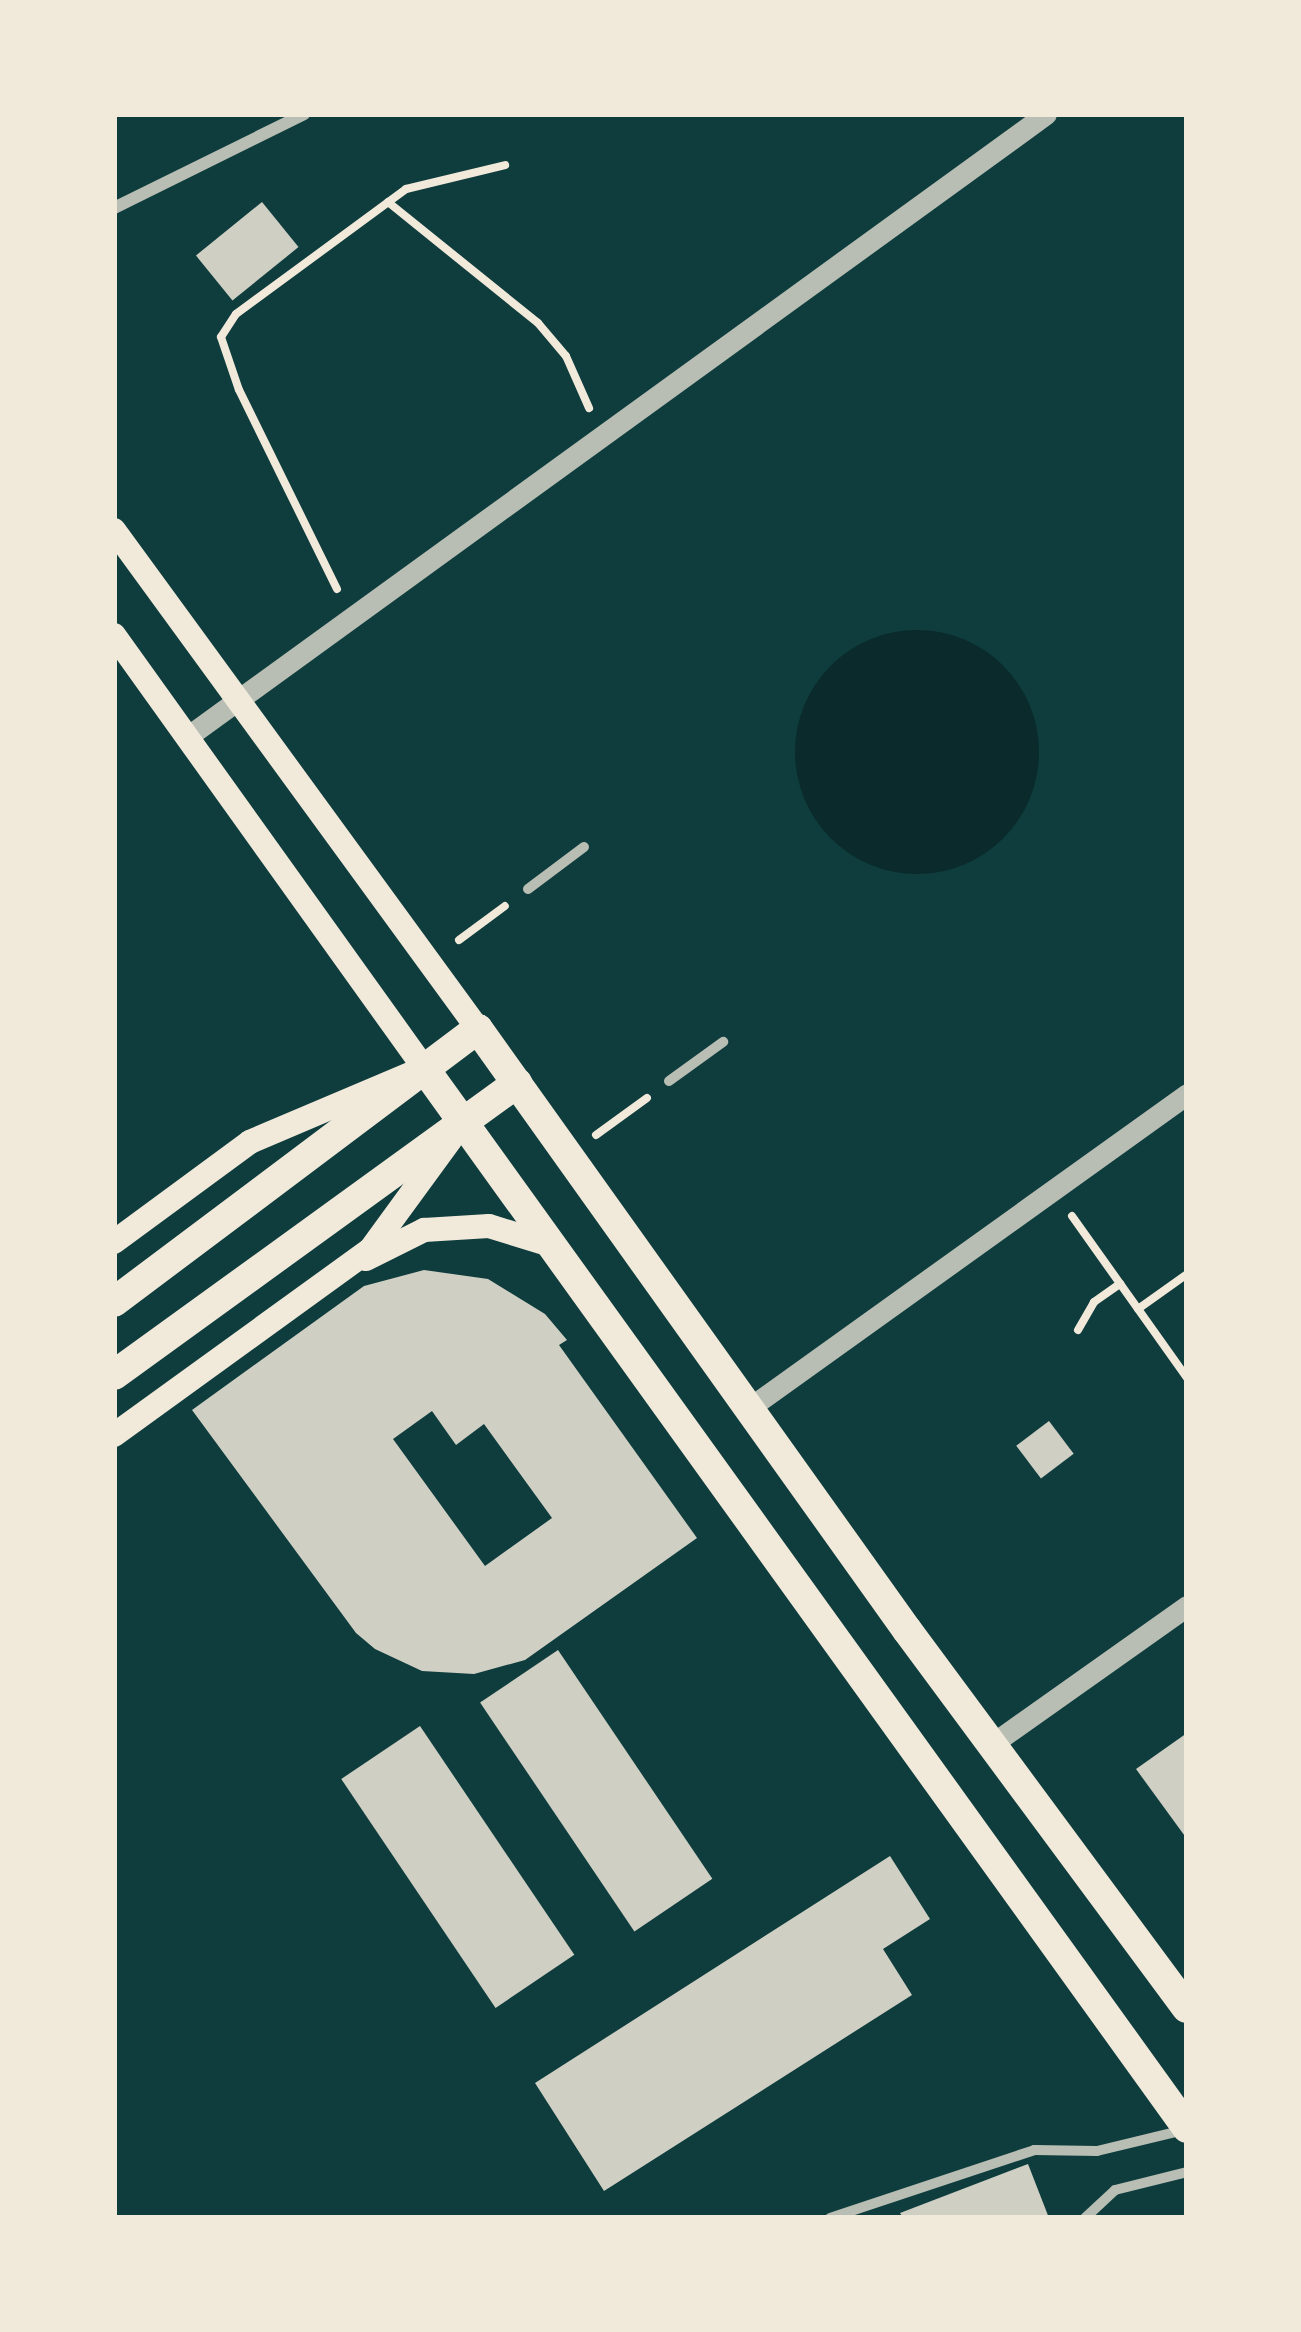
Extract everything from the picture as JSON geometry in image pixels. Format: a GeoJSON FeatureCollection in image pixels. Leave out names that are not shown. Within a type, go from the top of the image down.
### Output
{"type":"FeatureCollection","features":[{"type":"Feature","properties":{"kind":"main road"},"geometry":{"type":"LineString","coordinates":[[114,530],[1187,2008]]}},
{"type":"Feature","properties":{"kind":"main road"},"geometry":{"type":"LineString","coordinates":[[114,635],[1187,2129]]}},
{"type":"Feature","properties":{"kind":"main road"},"geometry":{"type":"LineString","coordinates":[[114,1302],[478,1029]]}},
{"type":"Feature","properties":{"kind":"main road"},"geometry":{"type":"LineString","coordinates":[[114,1242],[250,1142],[424,1068]]}},
{"type":"Feature","properties":{"kind":"main road"},"geometry":{"type":"LineString","coordinates":[[114,1375],[517,1083]]}},
{"type":"Feature","properties":{"kind":"main road"},"geometry":{"type":"LineString","coordinates":[[114,1435],[370,1250],[465,1121]]}},
{"type":"Feature","properties":{"kind":"main road"},"geometry":{"type":"LineString","coordinates":[[347,1268],[424,1230],[489,1226],[554,1246]]}},
{"type":"Feature","properties":{"kind":"street"},"geometry":{"type":"LineString","coordinates":[[114,208],[304,114]]}},
{"type":"Feature","properties":{"kind":"street"},"geometry":{"type":"LineString","coordinates":[[187,737],[1046,114]]}},
{"type":"Feature","properties":{"kind":"street"},"geometry":{"type":"LineString","coordinates":[[528,889],[584,848]]}},
{"type":"Feature","properties":{"kind":"street"},"geometry":{"type":"LineString","coordinates":[[669,1082],[723,1042]]}},
{"type":"Feature","properties":{"kind":"street"},"geometry":{"type":"LineString","coordinates":[[752,1406],[1187,1094]]}},
{"type":"Feature","properties":{"kind":"street"},"geometry":{"type":"LineString","coordinates":[[992,1744],[1187,1606]]}},
{"type":"Feature","properties":{"kind":"street"},"geometry":{"type":"LineString","coordinates":[[830,2218],[1034,2150],[1097,2151],[1187,2129]]}},
{"type":"Feature","properties":{"kind":"street"},"geometry":{"type":"LineString","coordinates":[[1084,2218],[1115,2190],[1187,2172]]}},
{"type":"Feature","properties":{"kind":"path"},"geometry":{"type":"LineString","coordinates":[[351,617],[239,390],[221,337],[236,314],[406,189],[505,165]]}},
{"type":"Feature","properties":{"kind":"path"},"geometry":{"type":"LineString","coordinates":[[388,202],[538,323],[566,356],[601,436]]}},
{"type":"Feature","properties":{"kind":"path"},"geometry":{"type":"LineString","coordinates":[[429,963],[528,889]]}},
{"type":"Feature","properties":{"kind":"path"},"geometry":{"type":"LineString","coordinates":[[570,1153],[669,1082]]}},
{"type":"Feature","properties":{"kind":"path"},"geometry":{"type":"LineString","coordinates":[[1053,1190],[1187,1378]]}},
{"type":"Feature","properties":{"kind":"path"},"geometry":{"type":"LineString","coordinates":[[1138,1309],[1187,1274]]}},
{"type":"Feature","properties":{"kind":"path"},"geometry":{"type":"LineString","coordinates":[[1078,1330],[1094,1302],[1120,1284]]}},
{"type":"Feature","properties":{"kind":"water"},"geometry":{"type":"Polygon","coordinates":[[[917,630],[964,639],[1003,666],[1030,705],[1039,752],[1030,799],[1003,838],[964,865],[917,874],[870,865],[831,838],[804,799],[795,752],[804,705],[831,666],[870,639],[917,630]]]}},
{"type":"Feature","properties":{"kind":"building"},"geometry":{"type":"Polygon","coordinates":[[[262,202],[299,247],[232,301],[196,255],[262,202]]]}},
{"type":"Feature","properties":{"kind":"building"},"geometry":{"type":"Polygon","coordinates":[[[424,1270],[488,1279],[545,1314],[567,1340],[559,1345],[697,1538],[525,1660],[474,1674],[422,1671],[375,1649],[356,1633],[192,1410],[364,1286],[424,1270]],[[432,1411],[393,1439],[485,1566],[552,1518],[484,1424],[456,1445],[432,1411]]]}},
{"type":"Feature","properties":{"kind":"building"},"geometry":{"type":"Polygon","coordinates":[[[1049,1421],[1074,1454],[1041,1478],[1016,1446],[1049,1421]]]}},
{"type":"Feature","properties":{"kind":"building"},"geometry":{"type":"Polygon","coordinates":[[[558,1650],[712,1879],[634,1931],[480,1703],[558,1650]]]}},
{"type":"Feature","properties":{"kind":"building"},"geometry":{"type":"Polygon","coordinates":[[[420,1726],[574,1955],[496,2008],[341,1779],[420,1726]]]}},
{"type":"Feature","properties":{"kind":"building"},"geometry":{"type":"Polygon","coordinates":[[[1187,1733],[1187,1839],[1136,1769],[1187,1733]]]}},
{"type":"Feature","properties":{"kind":"building"},"geometry":{"type":"Polygon","coordinates":[[[890,1856],[930,1919],[883,1949],[912,1995],[604,2191],[535,2083],[890,1856]]]}},
{"type":"Feature","properties":{"kind":"building"},"geometry":{"type":"Polygon","coordinates":[[[1028,2164],[1049,2218],[903,2218],[900,2213],[1028,2164]]]}}]}
